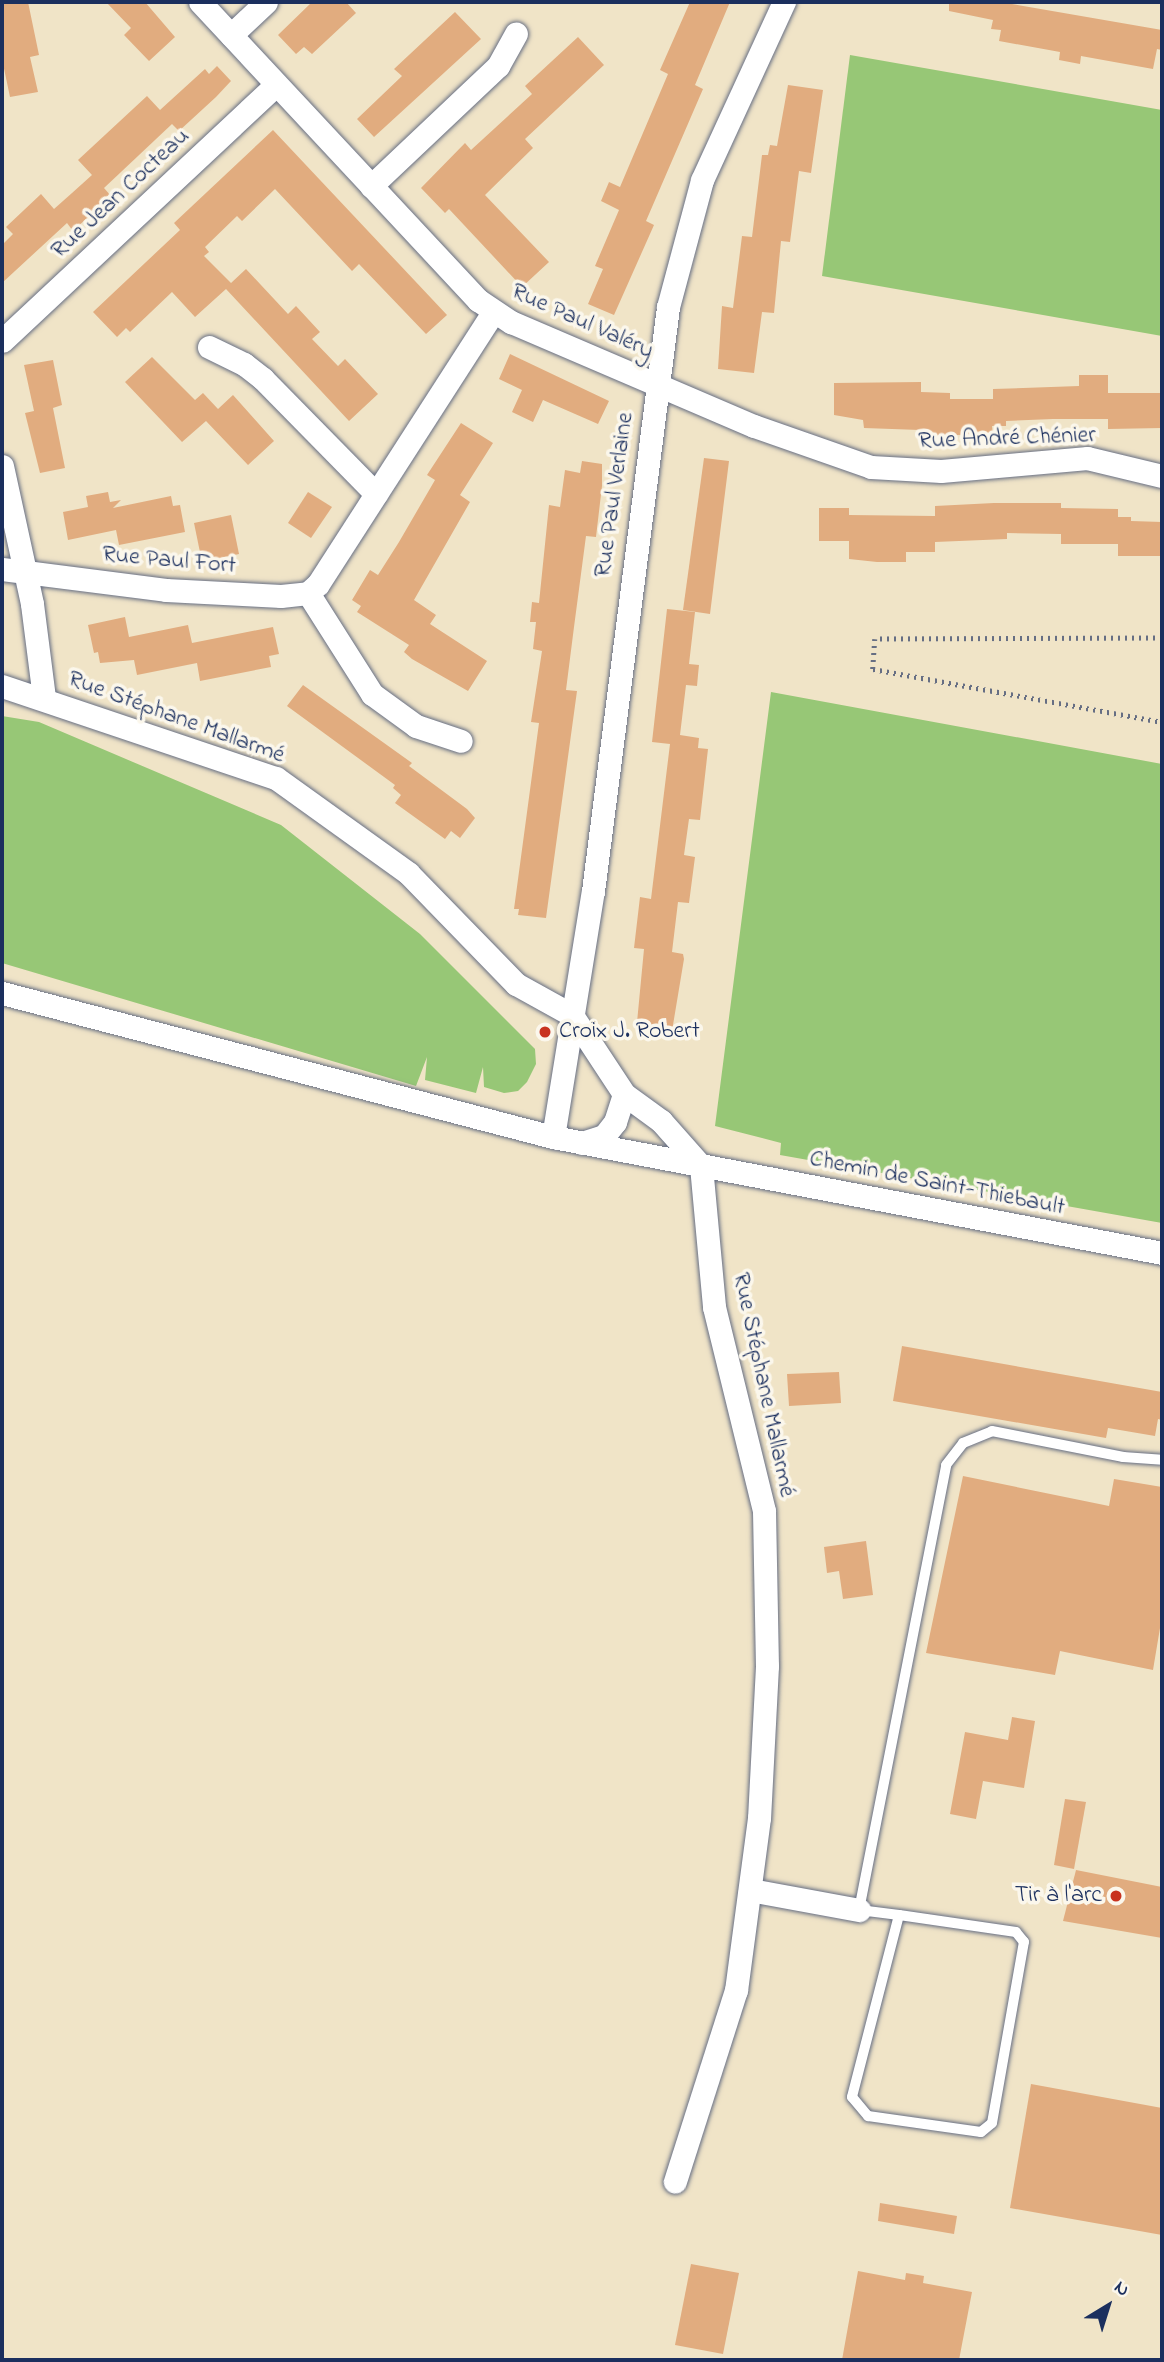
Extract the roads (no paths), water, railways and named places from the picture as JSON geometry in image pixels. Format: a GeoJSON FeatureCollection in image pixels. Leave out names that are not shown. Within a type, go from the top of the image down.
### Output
{"type":"FeatureCollection","features":[{"type":"Feature","properties":{"kind":"street","name":"Rue Paul Valéry"},"geometry":{"type":"LineString","coordinates":[[200,2],[371,186],[494,312],[657,384]]}},
{"type":"Feature","properties":{"kind":"street"},"geometry":{"type":"LineString","coordinates":[[230,35],[266,2]]}},
{"type":"Feature","properties":{"kind":"street","name":"Rue Paul Verlaine"},"geometry":{"type":"LineString","coordinates":[[553,1137],[593,891],[668,307],[702,180],[784,2]]}},
{"type":"Feature","properties":{"kind":"street"},"geometry":{"type":"LineString","coordinates":[[371,186],[498,66],[516,34]]}},
{"type":"Feature","properties":{"kind":"street","name":"Rue Jean Cocteau"},"geometry":{"type":"LineString","coordinates":[[2,341],[276,85]]}},
{"type":"Feature","properties":{"kind":"street"},"geometry":{"type":"LineString","coordinates":[[461,741],[416,726],[372,694],[308,593],[494,312]]}},
{"type":"Feature","properties":{"kind":"street"},"geometry":{"type":"LineString","coordinates":[[209,347],[244,363],[263,379],[376,494]]}},
{"type":"Feature","properties":{"kind":"street","name":"Rue André Chénier"},"geometry":{"type":"LineString","coordinates":[[657,384],[767,431],[871,467],[941,471],[1087,458],[1162,476]]}},
{"type":"Feature","properties":{"kind":"street"},"geometry":{"type":"LineString","coordinates":[[2,466],[13,570],[44,698]]}},
{"type":"Feature","properties":{"kind":"street","name":"Rue Paul Fort"},"geometry":{"type":"LineString","coordinates":[[13,570],[166,590],[281,596],[308,593]]}},
{"type":"Feature","properties":{"kind":"street","name":"Rue Stéphane Mallarmé"},"geometry":{"type":"LineString","coordinates":[[2,686],[275,778],[408,873],[516,984],[572,1015],[624,1094],[661,1121],[701,1166],[714,1307],[764,1511],[766,1680],[759,1818],[736,1990],[675,2181]]}},
{"type":"Feature","properties":{"kind":"street","name":"Chemin de Saint-Thiebault"},"geometry":{"type":"LineString","coordinates":[[2,993],[553,1137],[1162,1253]]}},
{"type":"Feature","properties":{"kind":"street"},"geometry":{"type":"LineString","coordinates":[[582,1143],[604,1136],[615,1122],[624,1094]]}},
{"type":"Feature","properties":{"kind":"street"},"geometry":{"type":"LineString","coordinates":[[750,1890],[859,1910]]}},
{"type":"Feature","properties":{"kind":"lane"},"geometry":{"type":"LineString","coordinates":[[899,1915],[852,2097],[868,2116],[981,2132],[992,2123],[1024,1942],[1016,1932],[899,1915],[859,1910],[946,1465],[963,1443],[992,1431],[1123,1457],[1162,1460]]}},
{"type":"Feature","properties":{"kind":"place","name":"Croix J. Robert"},"geometry":{"type":"Point","coordinates":[545,1032]}},
{"type":"Feature","properties":{"kind":"place","name":"Tir à l'arc"},"geometry":{"type":"Point","coordinates":[1116,1896]}}]}
